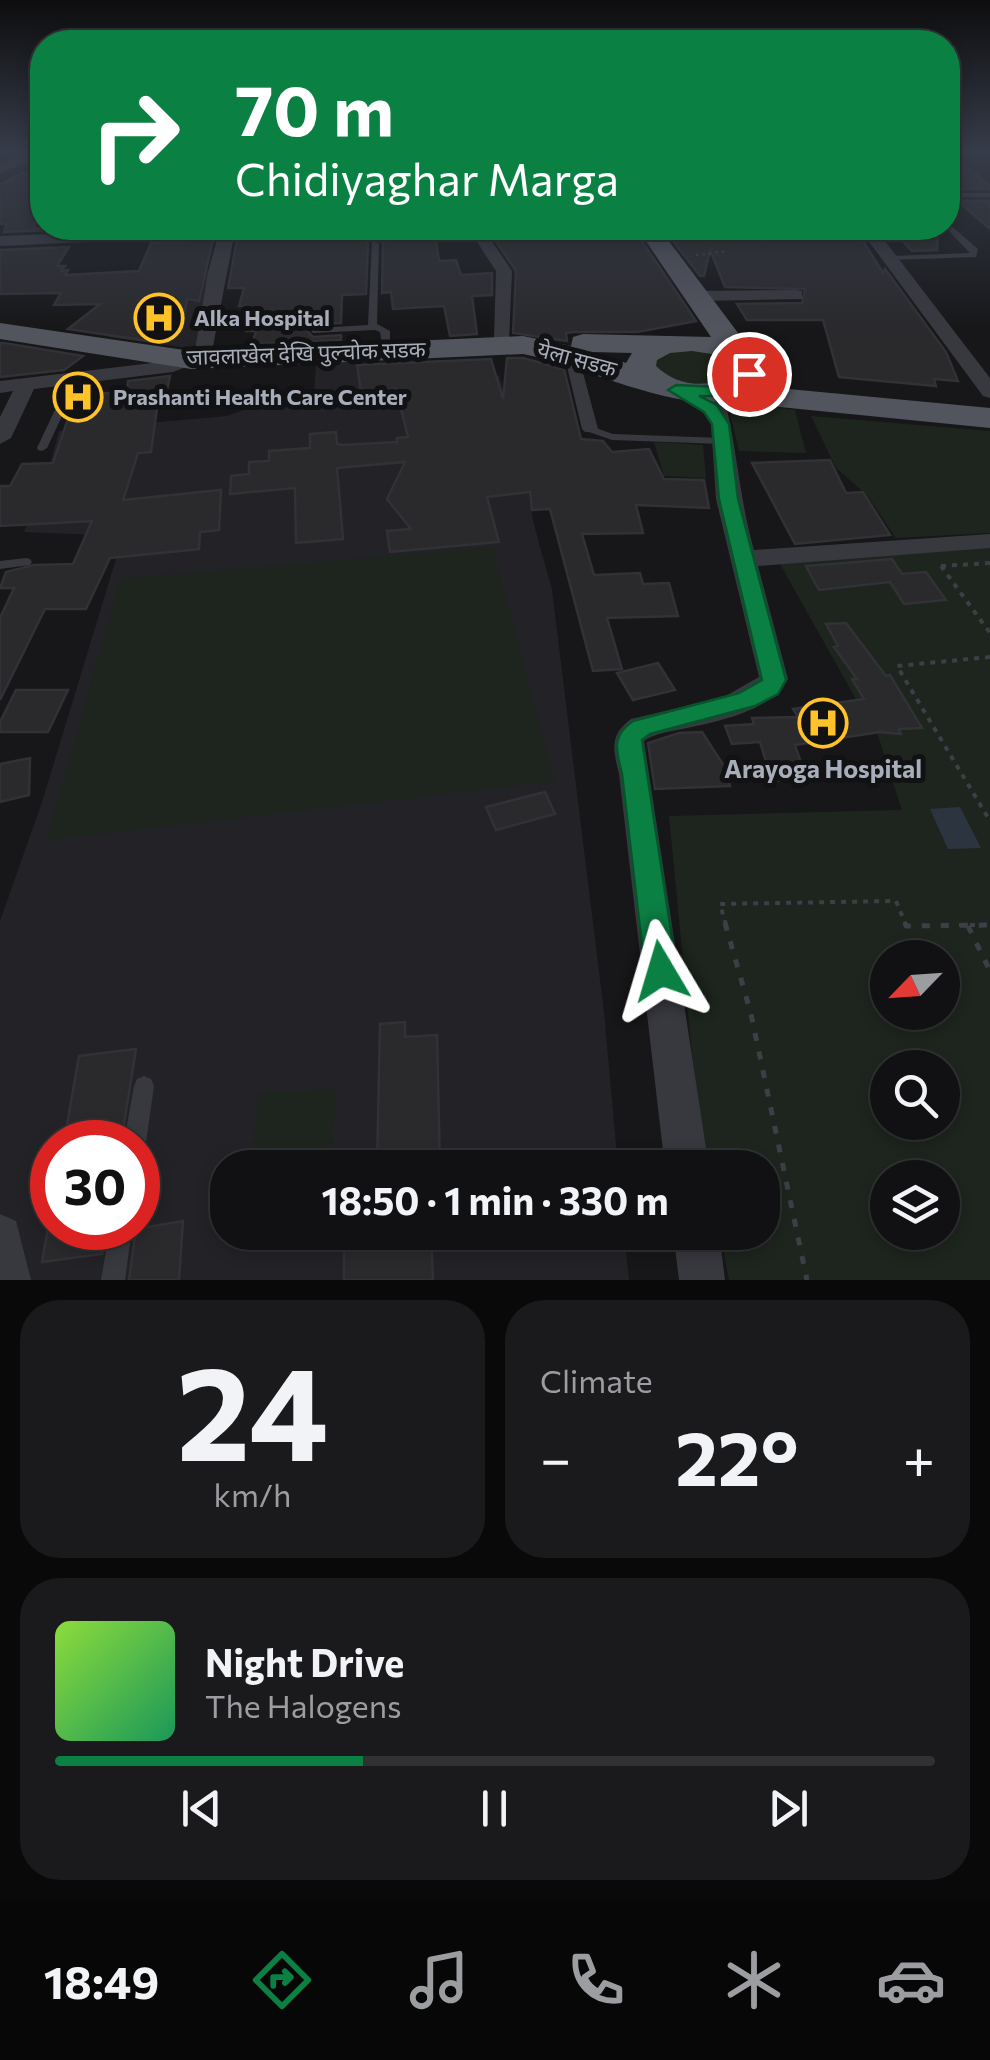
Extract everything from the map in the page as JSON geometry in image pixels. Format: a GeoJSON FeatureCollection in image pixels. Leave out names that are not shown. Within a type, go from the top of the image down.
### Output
{"type":"FeatureCollection","features":[{"type":"Feature","properties":{"kind":"main road"},"geometry":{"type":"LineString","coordinates":[[657,240],[744,361],[744,381],[717,392]]}},
{"type":"Feature","properties":{"kind":"main road"},"geometry":{"type":"LineString","coordinates":[[667,387],[642,369],[641,362],[644,355],[698,327],[700,302]]}},
{"type":"Feature","properties":{"kind":"main road","name":"जावलाखेल देखि पुल्चोक सडक"},"geometry":{"type":"LineString","coordinates":[[0,327],[197,357],[499,341]]}},
{"type":"Feature","properties":{"kind":"main road"},"geometry":{"type":"LineString","coordinates":[[197,357],[380,335],[631,346],[711,344],[744,361],[779,390],[802,399]]}},
{"type":"Feature","properties":{"kind":"main road","name":"येला सडक"},"geometry":{"type":"LineString","coordinates":[[499,341],[571,354],[667,387],[990,418]]}},
{"type":"Feature","properties":{"kind":"street"},"geometry":{"type":"LineString","coordinates":[[0,241],[30,239]]}},
{"type":"Feature","properties":{"kind":"street"},"geometry":{"type":"LineString","coordinates":[[0,387],[197,357],[225,240]]}},
{"type":"Feature","properties":{"kind":"street"},"geometry":{"type":"LineString","coordinates":[[484,240],[504,272],[499,341]]}},
{"type":"Feature","properties":{"kind":"street"},"geometry":{"type":"LineString","coordinates":[[876,240],[909,279],[990,392]]}},
{"type":"Feature","properties":{"kind":"street"},"geometry":{"type":"LineString","coordinates":[[700,302],[796,295]]}},
{"type":"Feature","properties":{"kind":"street"},"geometry":{"type":"LineString","coordinates":[[571,354],[590,430]]}},
{"type":"Feature","properties":{"kind":"street"},"geometry":{"type":"LineString","coordinates":[[0,438],[27,384]]}},
{"type":"Feature","properties":{"kind":"street"},"geometry":{"type":"LineString","coordinates":[[667,387],[711,409],[722,432]]}},
{"type":"Feature","properties":{"kind":"street"},"geometry":{"type":"LineString","coordinates":[[685,1150],[635,774],[628,748],[630,736],[642,727],[746,700],[770,688],[774,680],[728,499],[717,392]]}},
{"type":"Feature","properties":{"kind":"street"},"geometry":{"type":"LineString","coordinates":[[744,559],[934,556],[990,540]]}},
{"type":"Feature","properties":{"kind":"street"},"geometry":{"type":"LineString","coordinates":[[0,1237],[8,1280]]}},
{"type":"Feature","properties":{"kind":"street"},"geometry":{"type":"LineString","coordinates":[[698,1250],[702,1280]]}},
{"type":"Feature","properties":{"kind":"lane"},"geometry":{"type":"LineString","coordinates":[[890,258],[974,255],[975,251],[960,237]]}},
{"type":"Feature","properties":{"kind":"lane"},"geometry":{"type":"LineString","coordinates":[[375,240],[372,325],[380,335]]}},
{"type":"Feature","properties":{"kind":"lane"},"geometry":{"type":"LineString","coordinates":[[316,331],[380,335]]}},
{"type":"Feature","properties":{"kind":"lane"},"geometry":{"type":"LineString","coordinates":[[42,448],[75,378]]}},
{"type":"Feature","properties":{"kind":"lane"},"geometry":{"type":"LineString","coordinates":[[590,430],[612,437],[722,432]]}},
{"type":"Feature","properties":{"kind":"lane"},"geometry":{"type":"LineString","coordinates":[[0,565],[26,562]]}},
{"type":"Feature","properties":{"kind":"lane"},"geometry":{"type":"LineString","coordinates":[[139,1120],[144,1086]]}},
{"type":"Feature","properties":{"kind":"lane"},"geometry":{"type":"LineString","coordinates":[[113,1280],[118,1250]]}},
{"type":"Feature","properties":{"kind":"path"},"geometry":{"type":"LineString","coordinates":[[671,258],[728,251]]}},
{"type":"Feature","properties":{"kind":"path"},"geometry":{"type":"LineString","coordinates":[[934,556],[990,563]]}},
{"type":"Feature","properties":{"kind":"path"},"geometry":{"type":"LineString","coordinates":[[934,556],[990,633]]}},
{"type":"Feature","properties":{"kind":"path"},"geometry":{"type":"LineString","coordinates":[[990,657],[897,666],[990,820]]}},
{"type":"Feature","properties":{"kind":"path"},"geometry":{"type":"LineString","coordinates":[[807,1280],[751,1014],[720,904],[896,901],[906,926],[990,925]]}},
{"type":"Feature","properties":{"kind":"path"},"geometry":{"type":"LineString","coordinates":[[968,926],[990,971]]}},
{"type":"Feature","properties":{"kind":"shaded area","name":"Alka Hospital"},"geometry":{"type":"Polygon","coordinates":[[[213,270],[197,344],[189,348],[108,337],[125,277],[213,270]]]}},
{"type":"Feature","properties":{"kind":"shaded area"},"geometry":{"type":"Polygon","coordinates":[[[708,349],[739,371],[718,387],[662,379],[652,359],[658,354],[708,349]]]}},
{"type":"Feature","properties":{"kind":"shaded area"},"geometry":{"type":"Polygon","coordinates":[[[355,361],[361,392],[477,382],[499,375],[521,446],[533,521],[552,590],[604,1012],[616,1150],[210,1150],[210,1250],[626,1250],[629,1280],[0,1280],[0,921],[42,802],[123,536],[24,532],[59,431],[227,416],[272,400],[314,396],[316,363],[355,361]]]}},
{"type":"Feature","properties":{"kind":"shaded area"},"geometry":{"type":"Polygon","coordinates":[[[741,403],[795,410],[806,453],[739,451],[729,410],[741,403]]]}},
{"type":"Feature","properties":{"kind":"shaded area"},"geometry":{"type":"Polygon","coordinates":[[[811,416],[990,431],[990,533],[896,538],[867,495],[836,468],[811,416]]]}},
{"type":"Feature","properties":{"kind":"shaded area"},"geometry":{"type":"Polygon","coordinates":[[[654,442],[703,445],[706,478],[664,476],[654,442]]]}},
{"type":"Feature","properties":{"kind":"shaded area"},"geometry":{"type":"Polygon","coordinates":[[[990,546],[990,1280],[729,1280],[723,1250],[780,1250],[780,1150],[706,1150],[695,1085],[669,816],[902,810],[874,723],[857,701],[780,564],[990,546]]]}},
{"type":"Feature","properties":{"kind":"shaded area"},"geometry":{"type":"Polygon","coordinates":[[[492,547],[555,781],[47,840],[120,579],[492,547]]]}},
{"type":"Feature","properties":{"kind":"shaded area"},"geometry":{"type":"Polygon","coordinates":[[[960,807],[981,848],[948,849],[930,809],[960,807]]]}},
{"type":"Feature","properties":{"kind":"shaded area"},"geometry":{"type":"Polygon","coordinates":[[[336,1089],[332,1150],[253,1150],[259,1093],[336,1089]]]}},
{"type":"Feature","properties":{"kind":"building"},"geometry":{"type":"Polygon","coordinates":[[[0,211],[30,211],[30,231],[4,232],[7,224],[0,224],[0,211]]]}},
{"type":"Feature","properties":{"kind":"building"},"geometry":{"type":"Polygon","coordinates":[[[969,211],[990,211],[990,229],[969,211]]]}},
{"type":"Feature","properties":{"kind":"building"},"geometry":{"type":"Polygon","coordinates":[[[213,240],[199,301],[187,299],[184,314],[173,315],[162,343],[68,329],[100,304],[54,305],[61,293],[0,294],[0,250],[69,247],[57,266],[65,266],[61,271],[68,270],[65,275],[139,271],[151,243],[213,240]]]}},
{"type":"Feature","properties":{"kind":"building"},"geometry":{"type":"Polygon","coordinates":[[[237,240],[369,240],[366,294],[342,295],[341,323],[316,324],[307,331],[313,337],[341,335],[341,340],[252,344],[256,331],[246,331],[248,315],[244,315],[245,306],[239,306],[244,288],[228,288],[237,240]]]}},
{"type":"Feature","properties":{"kind":"building"},"geometry":{"type":"Polygon","coordinates":[[[378,240],[436,240],[439,261],[456,260],[461,275],[492,273],[492,295],[472,296],[477,334],[450,336],[444,306],[393,309],[391,292],[382,293],[383,243],[378,240]]]}},
{"type":"Feature","properties":{"kind":"building"},"geometry":{"type":"Polygon","coordinates":[[[495,240],[641,240],[696,321],[637,332],[566,333],[567,341],[513,333],[516,271],[495,240]]]}},
{"type":"Feature","properties":{"kind":"building"},"geometry":{"type":"Polygon","coordinates":[[[672,240],[862,240],[883,273],[885,269],[946,352],[958,381],[934,379],[936,386],[839,377],[823,320],[747,320],[737,304],[802,303],[805,289],[725,287],[710,250],[704,276],[672,240]]]}},
{"type":"Feature","properties":{"kind":"building"},"geometry":{"type":"Polygon","coordinates":[[[902,240],[938,240],[937,250],[912,251],[902,240]]]}},
{"type":"Feature","properties":{"kind":"building"},"geometry":{"type":"Polygon","coordinates":[[[0,343],[83,356],[64,370],[0,377],[0,343]]]}},
{"type":"Feature","properties":{"kind":"building"},"geometry":{"type":"Polygon","coordinates":[[[507,358],[523,358],[564,369],[581,439],[603,441],[612,452],[649,449],[664,479],[704,480],[709,508],[636,505],[643,533],[582,534],[594,575],[640,573],[643,584],[669,583],[678,616],[607,618],[622,669],[593,671],[550,509],[532,510],[530,492],[487,497],[499,542],[390,552],[387,531],[411,529],[387,499],[405,462],[337,468],[343,539],[296,543],[295,488],[230,494],[231,476],[249,474],[249,462],[269,461],[269,451],[310,448],[310,434],[336,432],[337,444],[342,445],[397,442],[397,438],[408,437],[396,389],[361,392],[357,365],[491,359],[503,399],[507,358]]]}},
{"type":"Feature","properties":{"kind":"building"},"geometry":{"type":"Polygon","coordinates":[[[170,376],[163,408],[157,408],[151,452],[138,453],[123,500],[221,490],[219,530],[200,532],[199,549],[110,558],[86,609],[45,609],[0,700],[0,618],[14,588],[0,588],[6,572],[34,565],[73,564],[92,521],[0,526],[0,486],[10,486],[22,464],[53,463],[76,395],[127,392],[128,381],[170,376]]]}},
{"type":"Feature","properties":{"kind":"building"},"geometry":{"type":"Polygon","coordinates":[[[830,460],[846,493],[863,492],[890,535],[795,544],[752,463],[830,460]]]}},
{"type":"Feature","properties":{"kind":"building"},"geometry":{"type":"Polygon","coordinates":[[[892,559],[902,574],[926,572],[946,600],[904,604],[890,582],[819,590],[806,566],[892,559]]]}},
{"type":"Feature","properties":{"kind":"building"},"geometry":{"type":"Polygon","coordinates":[[[846,623],[886,676],[890,675],[922,728],[899,729],[901,734],[880,732],[795,745],[807,780],[772,781],[760,742],[732,744],[725,726],[754,724],[752,718],[798,717],[793,709],[864,699],[852,679],[857,679],[834,647],[838,646],[826,624],[846,623]]]}},
{"type":"Feature","properties":{"kind":"building"},"geometry":{"type":"Polygon","coordinates":[[[658,663],[675,690],[633,700],[617,673],[658,663]]]}},
{"type":"Feature","properties":{"kind":"building"},"geometry":{"type":"Polygon","coordinates":[[[16,690],[68,690],[48,732],[0,732],[0,722],[16,690]]]}},
{"type":"Feature","properties":{"kind":"building"},"geometry":{"type":"Polygon","coordinates":[[[702,732],[724,766],[730,786],[655,789],[648,743],[679,733],[702,732]]]}},
{"type":"Feature","properties":{"kind":"building"},"geometry":{"type":"Polygon","coordinates":[[[30,758],[29,795],[0,802],[0,764],[30,758]]]}},
{"type":"Feature","properties":{"kind":"building"},"geometry":{"type":"Polygon","coordinates":[[[545,792],[555,814],[496,830],[486,807],[545,792]]]}},
{"type":"Feature","properties":{"kind":"building"},"geometry":{"type":"Polygon","coordinates":[[[405,1022],[405,1037],[437,1035],[440,1150],[377,1150],[380,1024],[405,1022]]]}},
{"type":"Feature","properties":{"kind":"building"},"geometry":{"type":"Polygon","coordinates":[[[136,1049],[125,1120],[68,1120],[79,1056],[136,1049]]]}},
{"type":"Feature","properties":{"kind":"building"},"geometry":{"type":"Polygon","coordinates":[[[183,1221],[179,1280],[129,1280],[133,1250],[160,1250],[160,1225],[183,1221]]]}},
{"type":"Feature","properties":{"kind":"building"},"geometry":{"type":"Polygon","coordinates":[[[44,1250],[103,1250],[102,1254],[42,1262],[44,1250]]]}},
{"type":"Feature","properties":{"kind":"building"},"geometry":{"type":"Polygon","coordinates":[[[344,1250],[432,1250],[433,1280],[344,1280],[344,1250]]]}},
{"type":"Feature","properties":{"kind":"place","name":"Alka Hospital"},"geometry":{"type":"Point","coordinates":[159,318]}},
{"type":"Feature","properties":{"kind":"place","name":"Prashanti Health Care Center"},"geometry":{"type":"Point","coordinates":[78,397]}},
{"type":"Feature","properties":{"kind":"place","name":"Arayoga Hospital"},"geometry":{"type":"Point","coordinates":[823,723]}},
{"type":"Feature","properties":{"kind":"route"},"geometry":{"type":"LineString","coordinates":[[661,971],[635,774],[628,748],[630,736],[642,727],[746,700],[770,688],[774,680],[728,499],[721,424],[698,399],[676,390],[722,392],[735,388],[749,374]]}}]}
